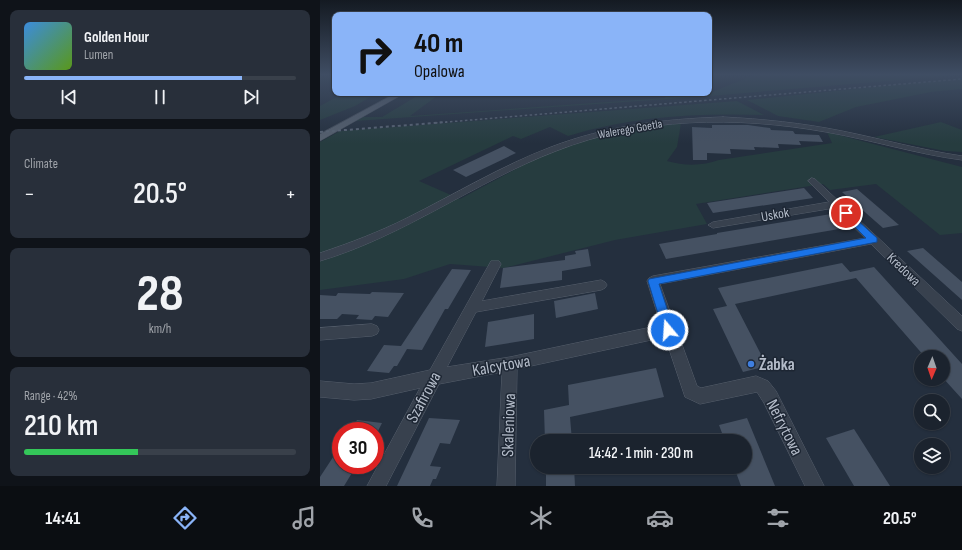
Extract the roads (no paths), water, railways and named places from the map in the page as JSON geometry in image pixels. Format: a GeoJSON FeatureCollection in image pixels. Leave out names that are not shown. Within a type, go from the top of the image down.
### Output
{"type":"FeatureCollection","features":[{"type":"Feature","properties":{"kind":"main road"},"geometry":{"type":"LineString","coordinates":[[320,138],[393,98]]}},
{"type":"Feature","properties":{"kind":"street","name":"Walerego Goetla"},"geometry":{"type":"LineString","coordinates":[[320,257],[352,247],[383,233],[532,157],[592,135],[625,128],[701,120],[762,121],[826,130],[914,150],[962,158]]}},
{"type":"Feature","properties":{"kind":"street","name":"Kredowa"},"geometry":{"type":"LineString","coordinates":[[812,180],[962,325]]}},
{"type":"Feature","properties":{"kind":"street","name":"Uskok"},"geometry":{"type":"LineString","coordinates":[[713,225],[836,204]]}},
{"type":"Feature","properties":{"kind":"street"},"geometry":{"type":"LineString","coordinates":[[668,330],[653,281],[874,240]]}},
{"type":"Feature","properties":{"kind":"street","name":"Szafirowa"},"geometry":{"type":"LineString","coordinates":[[376,486],[494,264]]}},
{"type":"Feature","properties":{"kind":"street"},"geometry":{"type":"LineString","coordinates":[[470,308],[601,285]]}},
{"type":"Feature","properties":{"kind":"street"},"geometry":{"type":"LineString","coordinates":[[320,334],[372,330]]}},
{"type":"Feature","properties":{"kind":"street","name":"Kalcytowa"},"geometry":{"type":"LineString","coordinates":[[326,390],[354,392],[371,391],[434,377],[510,364],[668,330]]}},
{"type":"Feature","properties":{"kind":"street","name":"Nefrytowa"},"geometry":{"type":"LineString","coordinates":[[668,330],[688,386],[694,395],[706,395],[756,384],[766,390],[815,486]]}},
{"type":"Feature","properties":{"kind":"street","name":"Skaleniowa"},"geometry":{"type":"LineString","coordinates":[[506,486],[510,364]]}},
{"type":"Feature","properties":{"kind":"railway"},"geometry":{"type":"LineString","coordinates":[[447,122],[738,98]]}},
{"type":"Feature","properties":{"kind":"railway"},"geometry":{"type":"LineString","coordinates":[[320,132],[447,122]]}},
{"type":"Feature","properties":{"kind":"railway"},"geometry":{"type":"LineString","coordinates":[[435,123],[447,122]]}},
{"type":"Feature","properties":{"kind":"place","name":"Żabka"},"geometry":{"type":"Point","coordinates":[751,364]}}]}
